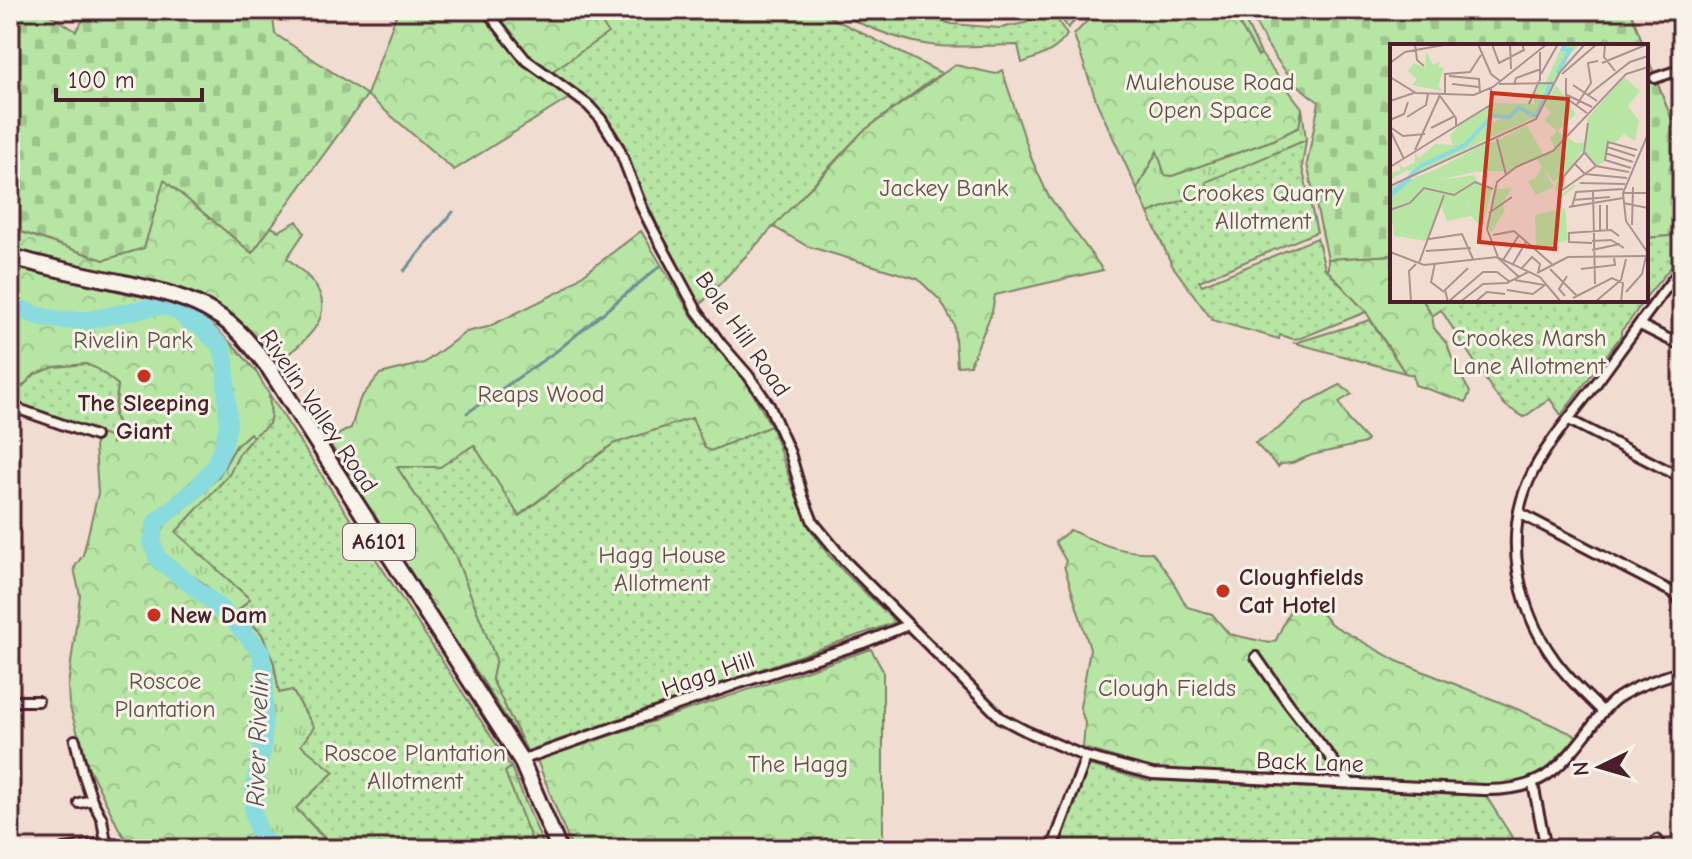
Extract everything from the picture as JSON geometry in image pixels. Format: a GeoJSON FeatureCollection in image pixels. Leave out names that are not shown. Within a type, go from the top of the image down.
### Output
{"type":"FeatureCollection","features":[{"type":"Feature","properties":{"kind":"main road","name":"Rivelin Valley Road"},"geometry":{"type":"LineString","coordinates":[[10,256],[171,294],[218,315],[234,327],[269,368],[521,760],[559,849]]}},
{"type":"Feature","properties":{"kind":"street","name":"Bole Hill Road"},"geometry":{"type":"LineString","coordinates":[[486,10],[525,59],[588,105],[601,119],[619,148],[642,208],[697,311],[769,405],[787,443],[813,522],[845,561],[1001,718],[1086,757]]}},
{"type":"Feature","properties":{"kind":"street"},"geometry":{"type":"LineString","coordinates":[[1655,78],[1682,69]]}},
{"type":"Feature","properties":{"kind":"street"},"geometry":{"type":"LineString","coordinates":[[1603,712],[1568,677],[1537,632],[1523,596],[1517,569],[1519,513],[1534,470],[1547,448],[1682,268]]}},
{"type":"Feature","properties":{"kind":"street"},"geometry":{"type":"LineString","coordinates":[[1640,325],[1682,346]]}},
{"type":"Feature","properties":{"kind":"street"},"geometry":{"type":"LineString","coordinates":[[10,406],[95,436]]}},
{"type":"Feature","properties":{"kind":"street"},"geometry":{"type":"LineString","coordinates":[[1569,420],[1682,478]]}},
{"type":"Feature","properties":{"kind":"street"},"geometry":{"type":"LineString","coordinates":[[1519,513],[1672,592],[1682,605]]}},
{"type":"Feature","properties":{"kind":"street"},"geometry":{"type":"LineString","coordinates":[[10,591],[13,607]]}},
{"type":"Feature","properties":{"kind":"street","name":"Hagg Hill"},"geometry":{"type":"LineString","coordinates":[[521,760],[908,625]]}},
{"type":"Feature","properties":{"kind":"street"},"geometry":{"type":"LineString","coordinates":[[1256,657],[1351,784]]}},
{"type":"Feature","properties":{"kind":"street"},"geometry":{"type":"LineString","coordinates":[[1546,849],[1533,784],[1570,756],[1618,697],[1682,671]]}},
{"type":"Feature","properties":{"kind":"street"},"geometry":{"type":"LineString","coordinates":[[10,701],[38,701]]}},
{"type":"Feature","properties":{"kind":"street"},"geometry":{"type":"LineString","coordinates":[[75,740],[92,800],[102,819],[106,843]]}},
{"type":"Feature","properties":{"kind":"street"},"geometry":{"type":"LineString","coordinates":[[1052,849],[1086,757]]}},
{"type":"Feature","properties":{"kind":"street","name":"Back Lane"},"geometry":{"type":"LineString","coordinates":[[1086,757],[1153,774],[1498,791],[1533,784]]}},
{"type":"Feature","properties":{"kind":"street"},"geometry":{"type":"LineString","coordinates":[[79,803],[92,800]]}},
{"type":"Feature","properties":{"kind":"street"},"geometry":{"type":"LineString","coordinates":[[1657,840],[1663,849]]}},
{"type":"Feature","properties":{"kind":"street"},"geometry":{"type":"LineString","coordinates":[[63,849],[106,843],[126,849]]}},
{"type":"Feature","properties":{"kind":"green space"},"geometry":{"type":"Polygon","coordinates":[[[16,10],[42,10],[76,31],[90,10],[272,10],[275,34],[367,95],[252,253],[164,180],[144,248],[104,260],[10,228],[10,19],[16,10]]]}},
{"type":"Feature","properties":{"kind":"green space"},"geometry":{"type":"Polygon","coordinates":[[[398,10],[610,10],[600,20],[609,33],[574,95],[454,170],[367,95],[398,10]]]}},
{"type":"Feature","properties":{"kind":"green space"},"geometry":{"type":"Polygon","coordinates":[[[610,10],[819,10],[941,73],[862,132],[700,305],[669,251],[622,147],[594,102],[547,75],[608,33],[600,20],[610,10]]]}},
{"type":"Feature","properties":{"kind":"green space"},"geometry":{"type":"Polygon","coordinates":[[[833,10],[902,10],[952,24],[1000,28],[1053,13],[1067,35],[1053,49],[1022,63],[1018,45],[958,47],[924,44],[884,33],[833,10]]]}},
{"type":"Feature","properties":{"kind":"green space"},"geometry":{"type":"Polygon","coordinates":[[[1058,10],[1085,10],[1068,28],[1058,10]]]}},
{"type":"Feature","properties":{"kind":"green space","name":"Mulehouse Road Open Space"},"geometry":{"type":"Polygon","coordinates":[[[1097,10],[1231,10],[1258,56],[1261,54],[1302,108],[1299,127],[1273,140],[1172,176],[1165,175],[1157,151],[1137,189],[1097,103],[1074,35],[1097,10]]]}},
{"type":"Feature","properties":{"kind":"green space"},"geometry":{"type":"Polygon","coordinates":[[[1231,10],[1240,10],[1261,54],[1258,56],[1231,10]]]}},
{"type":"Feature","properties":{"kind":"green space"},"geometry":{"type":"Polygon","coordinates":[[[1249,10],[1630,10],[1643,44],[1390,44],[1390,255],[1328,259],[1307,164],[1319,102],[1297,84],[1262,36],[1249,10]]]}},
{"type":"Feature","properties":{"kind":"green space"},"geometry":{"type":"Polygon","coordinates":[[[1648,58],[1682,146],[1682,235],[1648,238],[1648,58]]]}},
{"type":"Feature","properties":{"kind":"green space","name":"Jackey Bank"},"geometry":{"type":"Polygon","coordinates":[[[955,65],[996,74],[1002,70],[1032,160],[1048,195],[1103,270],[995,295],[992,312],[970,365],[957,366],[954,325],[941,301],[918,279],[807,246],[772,226],[862,132],[955,65]]]}},
{"type":"Feature","properties":{"kind":"green space"},"geometry":{"type":"Polygon","coordinates":[[[1302,108],[1306,140],[1207,182],[1210,191],[1148,213],[1137,189],[1158,150],[1165,174],[1172,176],[1273,140],[1299,127],[1302,108]]]}},
{"type":"Feature","properties":{"kind":"green space","name":"Crookes Quarry Allotment"},"geometry":{"type":"Polygon","coordinates":[[[1306,140],[1302,167],[1317,232],[1199,281],[1202,285],[1317,238],[1325,268],[1366,312],[1293,339],[1280,335],[1279,339],[1212,320],[1172,265],[1148,213],[1209,191],[1206,182],[1306,140]]]}},
{"type":"Feature","properties":{"kind":"green space"},"geometry":{"type":"Polygon","coordinates":[[[164,179],[252,253],[271,227],[279,231],[297,221],[304,233],[287,258],[320,293],[320,318],[305,339],[273,366],[228,312],[197,294],[10,248],[10,228],[104,260],[144,248],[164,179]]]}},
{"type":"Feature","properties":{"kind":"green space","name":"Reaps Wood"},"geometry":{"type":"Polygon","coordinates":[[[641,231],[695,321],[746,381],[771,426],[711,451],[613,444],[518,516],[440,467],[397,467],[455,555],[496,659],[492,679],[527,751],[395,552],[328,440],[351,428],[360,399],[380,374],[424,363],[466,332],[488,327],[563,290],[641,231]]]}},
{"type":"Feature","properties":{"kind":"green space","name":"Crookes Marsh Lane Allotment"},"geometry":{"type":"Polygon","coordinates":[[[1682,235],[1682,254],[1648,295],[1648,238],[1682,235]]]}},
{"type":"Feature","properties":{"kind":"green space"},"geometry":{"type":"Polygon","coordinates":[[[1390,255],[1390,302],[1424,302],[1434,328],[1447,344],[1470,392],[1466,402],[1415,385],[1413,375],[1405,373],[1366,312],[1328,271],[1328,259],[1390,255]]]}},
{"type":"Feature","properties":{"kind":"green space","name":"Roscoe Plantation"},"geometry":{"type":"Polygon","coordinates":[[[10,267],[161,301],[190,313],[213,326],[237,349],[255,370],[269,394],[269,424],[253,437],[250,433],[236,446],[218,477],[199,494],[230,440],[231,430],[219,432],[216,450],[203,471],[152,518],[149,542],[156,562],[213,607],[255,650],[262,679],[258,751],[248,785],[248,817],[256,839],[271,849],[132,849],[87,764],[69,704],[68,686],[80,595],[74,568],[83,555],[98,493],[94,431],[112,438],[112,442],[118,385],[86,364],[55,367],[35,374],[10,398],[10,267]]]}},
{"type":"Feature","properties":{"kind":"green space","name":"Crookes Marsh Lane Allotment"},"geometry":{"type":"Polygon","coordinates":[[[1424,302],[1643,302],[1561,415],[1550,399],[1524,417],[1506,406],[1441,310],[1432,316],[1424,302]]]}},
{"type":"Feature","properties":{"kind":"green space"},"geometry":{"type":"Polygon","coordinates":[[[1370,320],[1405,373],[1295,343],[1370,320]]]}},
{"type":"Feature","properties":{"kind":"green space"},"geometry":{"type":"Polygon","coordinates":[[[86,364],[98,369],[118,385],[114,416],[122,431],[112,443],[112,438],[10,402],[35,374],[55,367],[86,364]]]}},
{"type":"Feature","properties":{"kind":"green space"},"geometry":{"type":"Polygon","coordinates":[[[1340,385],[1352,394],[1339,402],[1349,421],[1367,440],[1365,443],[1312,455],[1278,467],[1255,443],[1278,429],[1306,403],[1340,385]]]}},
{"type":"Feature","properties":{"kind":"green space","name":"Roscoe Plantation Allotment"},"geometry":{"type":"Polygon","coordinates":[[[269,394],[511,767],[505,772],[535,849],[347,849],[338,840],[332,846],[296,808],[334,772],[301,745],[314,727],[292,690],[279,693],[274,663],[262,634],[239,610],[250,599],[176,532],[229,475],[240,452],[269,424],[269,394]]]}},
{"type":"Feature","properties":{"kind":"green space","name":"Hagg House Allotment"},"geometry":{"type":"Polygon","coordinates":[[[692,418],[705,448],[711,451],[771,426],[800,505],[819,542],[896,622],[527,751],[492,679],[496,659],[455,555],[397,467],[440,467],[474,445],[519,516],[613,444],[692,418]]]}},
{"type":"Feature","properties":{"kind":"green space"},"geometry":{"type":"Polygon","coordinates":[[[251,432],[253,437],[240,452],[229,475],[176,532],[250,599],[239,610],[262,634],[274,663],[279,692],[292,690],[314,727],[334,772],[296,808],[331,846],[338,839],[347,849],[287,849],[261,832],[255,801],[272,714],[270,668],[266,656],[250,628],[206,585],[168,559],[159,543],[168,521],[218,477],[236,446],[251,432]]]}},
{"type":"Feature","properties":{"kind":"green space","name":"Clough Fields"},"geometry":{"type":"Polygon","coordinates":[[[1070,530],[1120,549],[1152,552],[1187,607],[1212,614],[1229,634],[1270,643],[1276,640],[1291,608],[1308,599],[1331,624],[1397,661],[1577,736],[1543,771],[1523,781],[1497,785],[1154,769],[1083,748],[1085,723],[1080,707],[1090,649],[1064,566],[1066,561],[1055,542],[1070,530]]]}},
{"type":"Feature","properties":{"kind":"green space","name":"The Hagg"},"geometry":{"type":"Polygon","coordinates":[[[871,649],[883,671],[883,849],[572,849],[537,760],[871,649]]]}},
{"type":"Feature","properties":{"kind":"green space"},"geometry":{"type":"Polygon","coordinates":[[[1088,765],[1147,780],[1486,796],[1515,842],[1505,849],[1059,849],[1088,765]]]}},
{"type":"Feature","properties":{"kind":"green space"},"geometry":{"type":"Polygon","coordinates":[[[511,767],[545,849],[535,849],[505,772],[511,767]]]}},
{"type":"Feature","properties":{"kind":"waterway"},"geometry":{"type":"LineString","coordinates":[[404,271],[453,212]]}},
{"type":"Feature","properties":{"kind":"waterway"},"geometry":{"type":"LineString","coordinates":[[467,413],[558,350],[660,266]]}},
{"type":"Feature","properties":{"kind":"waterway","name":"River Rivelin"},"geometry":{"type":"LineString","coordinates":[[10,305],[60,320],[89,320],[166,306],[200,326],[221,346],[225,359],[228,425],[223,447],[214,467],[197,488],[156,522],[152,542],[158,559],[236,623],[261,652],[265,680],[263,733],[253,811],[260,838],[278,849]]}},
{"type":"Feature","properties":{"kind":"place","name":"The Sleeping Giant"},"geometry":{"type":"Point","coordinates":[144,376]}},
{"type":"Feature","properties":{"kind":"place","name":"Cloughfields Cat Hotel"},"geometry":{"type":"Point","coordinates":[1223,591]}},
{"type":"Feature","properties":{"kind":"place","name":"New Dam"},"geometry":{"type":"Point","coordinates":[154,615]}},
{"type":"Feature","properties":{"kind":"park label","name":"Rivelin Park"},"geometry":{"type":"Point","coordinates":[133,340]}}]}
